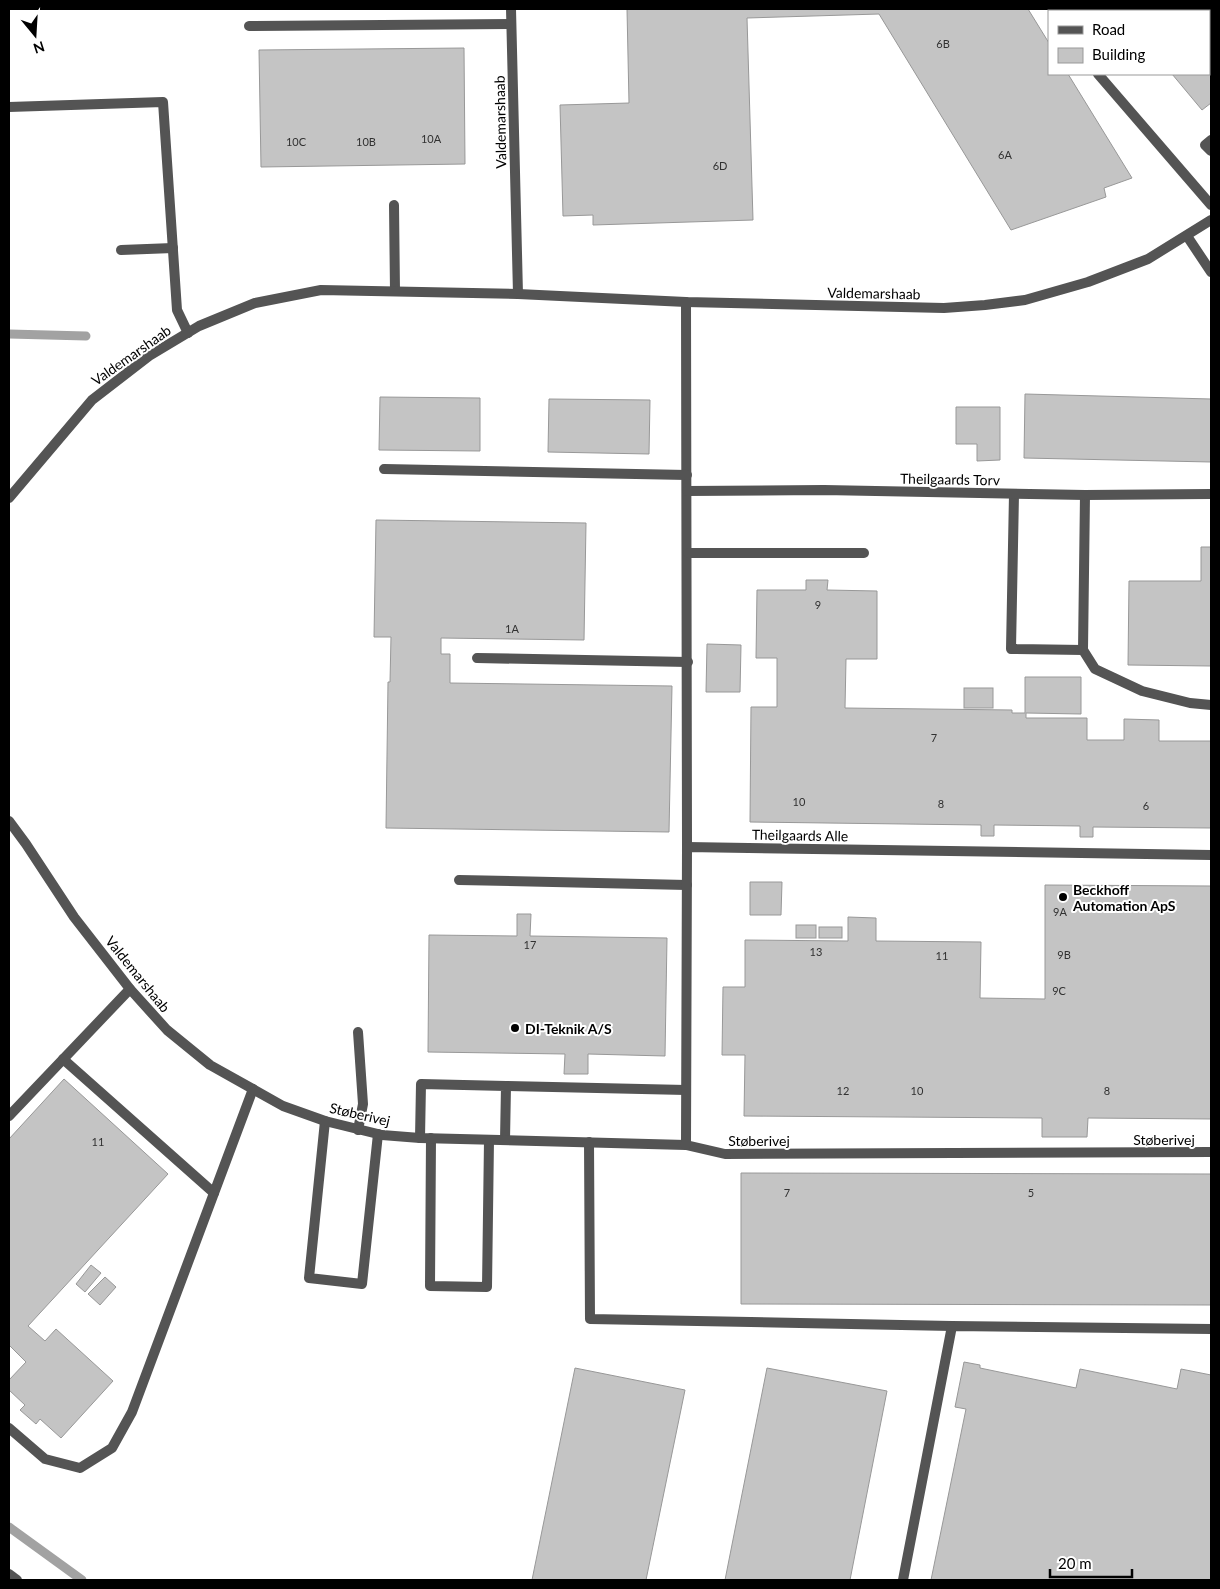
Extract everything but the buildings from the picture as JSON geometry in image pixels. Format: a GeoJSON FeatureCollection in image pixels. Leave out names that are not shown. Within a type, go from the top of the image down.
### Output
{"type":"FeatureCollection","features":[{"type":"Feature","properties":{"kind":"street","name":"Valdemarshaab"},"geometry":{"type":"LineString","coordinates":[[511,9],[518,294]]}},
{"type":"Feature","properties":{"kind":"street"},"geometry":{"type":"LineString","coordinates":[[249,26],[511,24]]}},
{"type":"Feature","properties":{"kind":"street"},"geometry":{"type":"LineString","coordinates":[[1099,75],[1211,204]]}},
{"type":"Feature","properties":{"kind":"street"},"geometry":{"type":"LineString","coordinates":[[9,107],[163,102],[177,310],[188,333]]}},
{"type":"Feature","properties":{"kind":"street"},"geometry":{"type":"LineString","coordinates":[[1211,140],[1206,145],[1211,151]]}},
{"type":"Feature","properties":{"kind":"street"},"geometry":{"type":"LineString","coordinates":[[394,205],[395,291]]}},
{"type":"Feature","properties":{"kind":"street","name":"Valdemarshaab"},"geometry":{"type":"LineString","coordinates":[[9,498],[92,400],[149,356],[199,326],[255,303],[321,290],[518,294],[686,302],[944,308],[985,305],[1025,300],[1088,282],[1148,259],[1211,220]]}},
{"type":"Feature","properties":{"kind":"street"},"geometry":{"type":"LineString","coordinates":[[1187,236],[1211,272]]}},
{"type":"Feature","properties":{"kind":"street"},"geometry":{"type":"LineString","coordinates":[[121,250],[173,248]]}},
{"type":"Feature","properties":{"kind":"street"},"geometry":{"type":"LineString","coordinates":[[686,302],[688,491],[686,1145]]}},
{"type":"Feature","properties":{"kind":"street"},"geometry":{"type":"LineString","coordinates":[[384,469],[687,475]]}},
{"type":"Feature","properties":{"kind":"street","name":"Theilgaards Torv"},"geometry":{"type":"LineString","coordinates":[[688,491],[824,490],[1085,496],[1211,494]]}},
{"type":"Feature","properties":{"kind":"street"},"geometry":{"type":"LineString","coordinates":[[1014,494],[1011,649],[1083,650]]}},
{"type":"Feature","properties":{"kind":"street"},"geometry":{"type":"LineString","coordinates":[[1085,496],[1083,650],[1095,669],[1142,691],[1190,703],[1211,705]]}},
{"type":"Feature","properties":{"kind":"street"},"geometry":{"type":"LineString","coordinates":[[688,553],[864,553]]}},
{"type":"Feature","properties":{"kind":"street"},"geometry":{"type":"LineString","coordinates":[[477,658],[688,662]]}},
{"type":"Feature","properties":{"kind":"street","name":"Valdemarshaab"},"geometry":{"type":"LineString","coordinates":[[9,821],[74,917],[130,989],[166,1030],[210,1065],[283,1106]]}},
{"type":"Feature","properties":{"kind":"street","name":"Theilgaards Alle"},"geometry":{"type":"LineString","coordinates":[[687,847],[1211,854]]}},
{"type":"Feature","properties":{"kind":"street"},"geometry":{"type":"LineString","coordinates":[[459,880],[687,885]]}},
{"type":"Feature","properties":{"kind":"street"},"geometry":{"type":"LineString","coordinates":[[9,1116],[130,989]]}},
{"type":"Feature","properties":{"kind":"street"},"geometry":{"type":"LineString","coordinates":[[358,1032],[363,1104],[358,1130]]}},
{"type":"Feature","properties":{"kind":"street"},"geometry":{"type":"LineString","coordinates":[[63,1059],[214,1193]]}},
{"type":"Feature","properties":{"kind":"street"},"geometry":{"type":"LineString","coordinates":[[420,1138],[421,1084],[686,1090]]}},
{"type":"Feature","properties":{"kind":"street"},"geometry":{"type":"LineString","coordinates":[[505,1140],[506,1086]]}},
{"type":"Feature","properties":{"kind":"street"},"geometry":{"type":"LineString","coordinates":[[9,1428],[45,1458],[80,1468],[112,1448],[132,1412],[253,1089]]}},
{"type":"Feature","properties":{"kind":"street","name":"Støberivej"},"geometry":{"type":"LineString","coordinates":[[283,1106],[325,1121],[378,1134],[420,1138],[686,1145],[725,1154],[1211,1152]]}},
{"type":"Feature","properties":{"kind":"street"},"geometry":{"type":"LineString","coordinates":[[325,1121],[309,1278],[362,1284],[378,1134]]}},
{"type":"Feature","properties":{"kind":"street"},"geometry":{"type":"LineString","coordinates":[[431,1138],[430,1286],[488,1286],[488,1140]]}},
{"type":"Feature","properties":{"kind":"street"},"geometry":{"type":"LineString","coordinates":[[589,1142],[590,1319],[952,1326],[1211,1328]]}},
{"type":"Feature","properties":{"kind":"street"},"geometry":{"type":"LineString","coordinates":[[903,1580],[952,1326]]}},
{"type":"Feature","properties":{"kind":"street"},"geometry":{"type":"LineString","coordinates":[[9,1574],[17,1580]]}},
{"type":"Feature","properties":{"kind":"waterway"},"geometry":{"type":"LineString","coordinates":[[9,334],[86,336]]}},
{"type":"Feature","properties":{"kind":"waterway"},"geometry":{"type":"LineString","coordinates":[[9,1527],[82,1580]]}},
{"type":"Feature","properties":{"kind":"place","name":"Beckhoff Automation ApS"},"geometry":{"type":"Point","coordinates":[1063,897]}},
{"type":"Feature","properties":{"kind":"place","name":"DI-Teknik A/S"},"geometry":{"type":"Point","coordinates":[515,1028]}}]}
